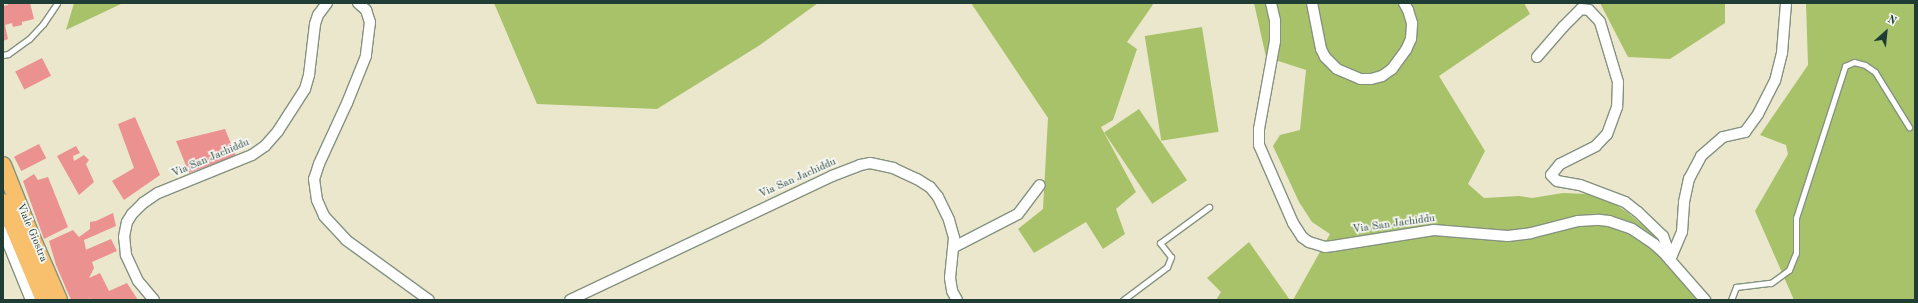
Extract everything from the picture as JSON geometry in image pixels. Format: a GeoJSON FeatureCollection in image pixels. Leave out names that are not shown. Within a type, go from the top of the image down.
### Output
{"type":"FeatureCollection","features":[{"type":"Feature","properties":{"kind":"main road","name":"Viale Giostra"},"geometry":{"type":"LineString","coordinates":[[3,165],[59,300]]}},
{"type":"Feature","properties":{"kind":"main road","name":"Viale Giostra"},"geometry":{"type":"LineString","coordinates":[[3,202],[44,300]]}},
{"type":"Feature","properties":{"kind":"street","name":"Via San Jachiddu"},"geometry":{"type":"LineString","coordinates":[[154,300],[138,281],[126,255],[124,237],[127,222],[136,208],[154,196],[252,155],[266,146],[278,131],[305,89],[309,75],[315,24],[320,11],[327,3]]}},
{"type":"Feature","properties":{"kind":"street"},"geometry":{"type":"LineString","coordinates":[[358,3],[366,10],[370,22],[366,56],[348,103],[317,168],[314,179],[317,200],[324,216],[346,240],[429,300]]}},
{"type":"Feature","properties":{"kind":"street","name":"Via San Jachiddu"},"geometry":{"type":"LineString","coordinates":[[1271,3],[1275,21],[1275,41],[1258,129],[1259,145],[1293,223],[1302,237],[1309,242],[1325,247],[1434,230],[1485,235],[1514,235],[1578,221],[1600,220],[1622,224],[1632,228],[1654,244],[1671,259],[1704,300]]}},
{"type":"Feature","properties":{"kind":"street"},"geometry":{"type":"LineString","coordinates":[[1312,3],[1325,57],[1337,69],[1360,79],[1371,79],[1382,76],[1392,69],[1406,50],[1411,39],[1412,23],[1404,3]]}},
{"type":"Feature","properties":{"kind":"street"},"geometry":{"type":"LineString","coordinates":[[1671,259],[1682,232],[1684,202],[1689,179],[1701,156],[1723,137],[1745,132],[1758,114],[1775,80],[1782,53],[1786,3]]}},
{"type":"Feature","properties":{"kind":"street"},"geometry":{"type":"LineString","coordinates":[[1537,56],[1581,9],[1589,10],[1600,22],[1618,82],[1617,107],[1607,134],[1596,146],[1560,164],[1551,175],[1557,181],[1580,185],[1625,202],[1638,212],[1663,236],[1671,259]]}},
{"type":"Feature","properties":{"kind":"street","name":"Via San Jachiddu"},"geometry":{"type":"LineString","coordinates":[[570,300],[832,176],[866,164],[877,164],[893,168],[917,179],[933,190],[938,197],[949,220],[954,238],[950,278],[952,291],[957,300]]}},
{"type":"Feature","properties":{"kind":"street"},"geometry":{"type":"LineString","coordinates":[[954,248],[1018,214],[1040,185]]}},
{"type":"Feature","properties":{"kind":"street"},"geometry":{"type":"LineString","coordinates":[[4,238],[31,300]]}},
{"type":"Feature","properties":{"kind":"lane"},"geometry":{"type":"LineString","coordinates":[[3,55],[8,54],[29,39],[43,24],[57,3]]}},
{"type":"Feature","properties":{"kind":"lane"},"geometry":{"type":"LineString","coordinates":[[1731,300],[1736,287],[1771,283],[1789,270],[1796,253],[1796,218],[1845,66],[1854,62],[1865,65],[1875,72],[1909,127]]}},
{"type":"Feature","properties":{"kind":"lane"},"geometry":{"type":"LineString","coordinates":[[1123,300],[1167,267],[1171,257],[1160,243],[1209,207]]}},
{"type":"Feature","properties":{"kind":"green space"},"geometry":{"type":"Polygon","coordinates":[[[74,3],[123,3],[66,30],[74,3]]]}},
{"type":"Feature","properties":{"kind":"green space"},"geometry":{"type":"Polygon","coordinates":[[[494,3],[818,3],[760,45],[657,109],[537,104],[494,3]]]}},
{"type":"Feature","properties":{"kind":"green space"},"geometry":{"type":"Polygon","coordinates":[[[971,3],[1154,3],[1127,42],[1137,49],[1113,120],[1101,127],[1136,192],[1116,209],[1125,234],[1103,249],[1086,222],[1034,253],[1018,229],[1043,209],[1048,118],[971,3]]]}},
{"type":"Feature","properties":{"kind":"green space"},"geometry":{"type":"Polygon","coordinates":[[[1254,3],[1524,3],[1530,14],[1439,76],[1485,151],[1468,184],[1484,198],[1519,196],[1532,198],[1563,193],[1587,194],[1604,197],[1627,212],[1663,242],[1704,300],[1293,300],[1330,234],[1312,222],[1299,202],[1273,146],[1280,135],[1300,130],[1306,70],[1266,57],[1254,3]]]}},
{"type":"Feature","properties":{"kind":"green space"},"geometry":{"type":"Polygon","coordinates":[[[1600,3],[1725,3],[1725,23],[1670,59],[1628,57],[1600,3]]]}},
{"type":"Feature","properties":{"kind":"green space"},"geometry":{"type":"Polygon","coordinates":[[[1806,3],[1915,3],[1915,300],[1794,300],[1755,211],[1788,154],[1786,145],[1760,135],[1808,65],[1806,3]]]}},
{"type":"Feature","properties":{"kind":"green space"},"geometry":{"type":"Polygon","coordinates":[[[1202,27],[1219,132],[1161,141],[1145,36],[1202,27]]]}},
{"type":"Feature","properties":{"kind":"green space"},"geometry":{"type":"Polygon","coordinates":[[[1139,109],[1187,180],[1152,204],[1104,132],[1139,109]]]}},
{"type":"Feature","properties":{"kind":"green space"},"geometry":{"type":"Polygon","coordinates":[[[1249,242],[1290,300],[1216,300],[1221,292],[1207,278],[1249,242]]]}},
{"type":"Feature","properties":{"kind":"building"},"geometry":{"type":"Polygon","coordinates":[[[7,3],[30,3],[34,19],[22,22],[22,25],[13,27],[12,23],[5,25],[8,39],[3,41],[3,6],[8,5],[7,3]]]}},
{"type":"Feature","properties":{"kind":"building"},"geometry":{"type":"Polygon","coordinates":[[[42,58],[51,76],[24,89],[15,72],[42,58]]]}},
{"type":"Feature","properties":{"kind":"building"},"geometry":{"type":"Polygon","coordinates":[[[135,117],[160,175],[124,200],[112,181],[134,168],[118,124],[135,117]]]}},
{"type":"Feature","properties":{"kind":"building"},"geometry":{"type":"Polygon","coordinates":[[[225,129],[236,156],[189,173],[176,141],[225,129]]]}},
{"type":"Feature","properties":{"kind":"building"},"geometry":{"type":"Polygon","coordinates":[[[39,144],[46,158],[21,171],[14,157],[39,144]]]}},
{"type":"Feature","properties":{"kind":"building"},"geometry":{"type":"Polygon","coordinates":[[[76,146],[80,153],[73,156],[74,161],[84,155],[89,160],[86,164],[94,182],[79,195],[57,156],[76,146]]]}},
{"type":"Feature","properties":{"kind":"building"},"geometry":{"type":"Polygon","coordinates":[[[34,174],[38,180],[48,177],[68,227],[44,239],[23,181],[34,174]]]}},
{"type":"Feature","properties":{"kind":"building"},"geometry":{"type":"Polygon","coordinates":[[[113,213],[116,226],[84,240],[86,250],[111,239],[117,251],[92,262],[94,268],[89,278],[100,273],[109,291],[127,283],[138,300],[88,300],[92,298],[86,300],[71,300],[56,265],[49,241],[73,230],[79,237],[90,229],[90,222],[96,221],[113,213]]]}}]}
